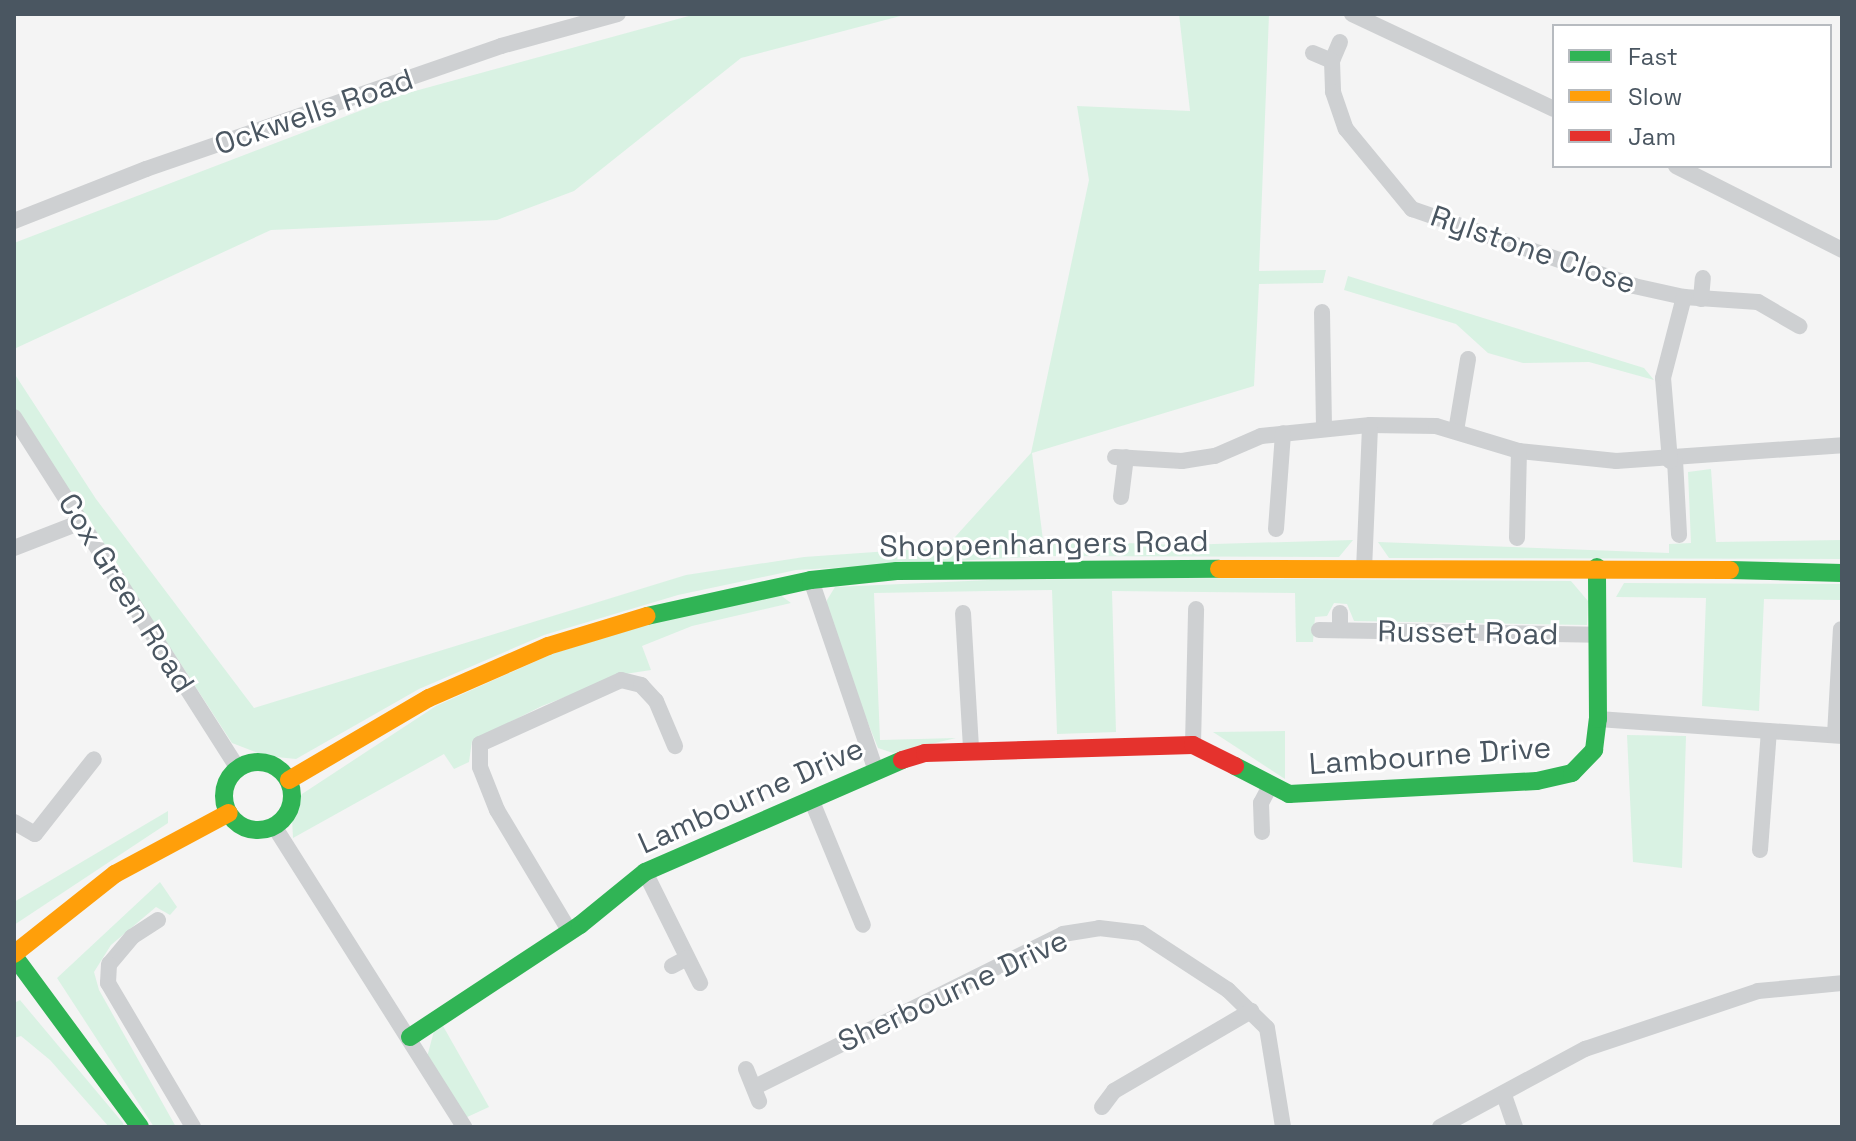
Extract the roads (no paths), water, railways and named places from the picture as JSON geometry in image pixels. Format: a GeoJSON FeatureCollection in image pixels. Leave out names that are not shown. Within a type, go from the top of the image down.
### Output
{"type":"FeatureCollection","features":[{"type":"Feature","properties":{"kind":"main road","name":"Shoppenhangers Road"},"geometry":{"type":"LineString","coordinates":[[289,780],[429,698],[548,646],[682,605],[811,580],[897,571],[1597,567],[1842,573]]}},
{"type":"Feature","properties":{"kind":"main road","name":"Lambourne Drive"},"geometry":{"type":"LineString","coordinates":[[410,1037],[570,932],[645,872],[875,768],[925,753],[971,749],[1193,745],[1289,794],[1537,781],[1572,773],[1594,750],[1598,719],[1597,567]]}},
{"type":"Feature","properties":{"kind":"main road"},"geometry":{"type":"LineString","coordinates":[[272,764],[289,780],[292,801],[274,826],[244,827],[229,813],[224,794],[238,769],[272,764]]}},
{"type":"Feature","properties":{"kind":"main road"},"geometry":{"type":"LineString","coordinates":[[140,1127],[14,955],[115,874],[229,813]]}},
{"type":"Feature","properties":{"kind":"street","name":"Ockwells Road"},"geometry":{"type":"LineString","coordinates":[[14,221],[146,169],[501,46],[618,14]]}},
{"type":"Feature","properties":{"kind":"street"},"geometry":{"type":"LineString","coordinates":[[1352,14],[1552,108]]}},
{"type":"Feature","properties":{"kind":"street","name":"Rylstone Close"},"geometry":{"type":"LineString","coordinates":[[1340,42],[1332,61],[1333,92],[1346,129],[1412,209],[1634,286],[1693,298],[1758,302],[1799,326]]}},
{"type":"Feature","properties":{"kind":"street"},"geometry":{"type":"LineString","coordinates":[[1313,53],[1332,61]]}},
{"type":"Feature","properties":{"kind":"street"},"geometry":{"type":"LineString","coordinates":[[1680,168],[1842,250]]}},
{"type":"Feature","properties":{"kind":"street"},"geometry":{"type":"LineString","coordinates":[[1679,535],[1663,378],[1703,278]]}},
{"type":"Feature","properties":{"kind":"street"},"geometry":{"type":"LineString","coordinates":[[1322,312],[1324,426]]}},
{"type":"Feature","properties":{"kind":"street"},"geometry":{"type":"LineString","coordinates":[[1456,431],[1468,359]]}},
{"type":"Feature","properties":{"kind":"street","name":"Cox Green Road"},"geometry":{"type":"LineString","coordinates":[[14,417],[238,769]]}},
{"type":"Feature","properties":{"kind":"street"},"geometry":{"type":"LineString","coordinates":[[1121,497],[1120,457],[1193,459],[1283,433],[1324,426],[1370,425],[1456,431],[1519,451],[1616,461],[1673,460],[1842,445]]}},
{"type":"Feature","properties":{"kind":"street"},"geometry":{"type":"LineString","coordinates":[[1364,570],[1370,425]]}},
{"type":"Feature","properties":{"kind":"street"},"geometry":{"type":"LineString","coordinates":[[1276,529],[1283,433]]}},
{"type":"Feature","properties":{"kind":"street"},"geometry":{"type":"LineString","coordinates":[[1517,538],[1519,451]]}},
{"type":"Feature","properties":{"kind":"street"},"geometry":{"type":"LineString","coordinates":[[14,548],[81,522]]}},
{"type":"Feature","properties":{"kind":"street"},"geometry":{"type":"LineString","coordinates":[[811,580],[875,768]]}},
{"type":"Feature","properties":{"kind":"street"},"geometry":{"type":"LineString","coordinates":[[1193,745],[1196,609]]}},
{"type":"Feature","properties":{"kind":"street"},"geometry":{"type":"LineString","coordinates":[[963,613],[971,749]]}},
{"type":"Feature","properties":{"kind":"street","name":"Russet Road"},"geometry":{"type":"LineString","coordinates":[[1319,630],[1340,622],[1596,635]]}},
{"type":"Feature","properties":{"kind":"street"},"geometry":{"type":"LineString","coordinates":[[1598,719],[1839,735],[1839,629]]}},
{"type":"Feature","properties":{"kind":"street"},"geometry":{"type":"LineString","coordinates":[[570,932],[497,810],[480,767],[480,744],[621,680],[641,685],[656,701],[675,746]]}},
{"type":"Feature","properties":{"kind":"street"},"geometry":{"type":"LineString","coordinates":[[1760,850],[1769,731]]}},
{"type":"Feature","properties":{"kind":"street"},"geometry":{"type":"LineString","coordinates":[[14,822],[35,834],[94,759]]}},
{"type":"Feature","properties":{"kind":"street","name":"Lambourne Drive"},"geometry":{"type":"LineString","coordinates":[[1262,832],[1261,803],[1270,786]]}},
{"type":"Feature","properties":{"kind":"street"},"geometry":{"type":"LineString","coordinates":[[811,799],[863,925]]}},
{"type":"Feature","properties":{"kind":"street"},"geometry":{"type":"LineString","coordinates":[[274,826],[464,1127]]}},
{"type":"Feature","properties":{"kind":"street"},"geometry":{"type":"LineString","coordinates":[[645,872],[680,962],[700,983]]}},
{"type":"Feature","properties":{"kind":"street"},"geometry":{"type":"LineString","coordinates":[[158,920],[132,937],[109,964],[108,983],[193,1127]]}},
{"type":"Feature","properties":{"kind":"street","name":"Sherbourne Drive"},"geometry":{"type":"LineString","coordinates":[[746,1069],[757,1094],[1075,932],[1099,928],[1141,933],[1251,1011],[1267,1028],[1283,1127]]}},
{"type":"Feature","properties":{"kind":"street"},"geometry":{"type":"LineString","coordinates":[[1440,1127],[1585,1049],[1758,991],[1842,983]]}},
{"type":"Feature","properties":{"kind":"street"},"geometry":{"type":"LineString","coordinates":[[1102,1107],[1114,1091],[1251,1011]]}},
{"type":"Feature","properties":{"kind":"street"},"geometry":{"type":"LineString","coordinates":[[1504,1095],[1515,1127]]}}]}
